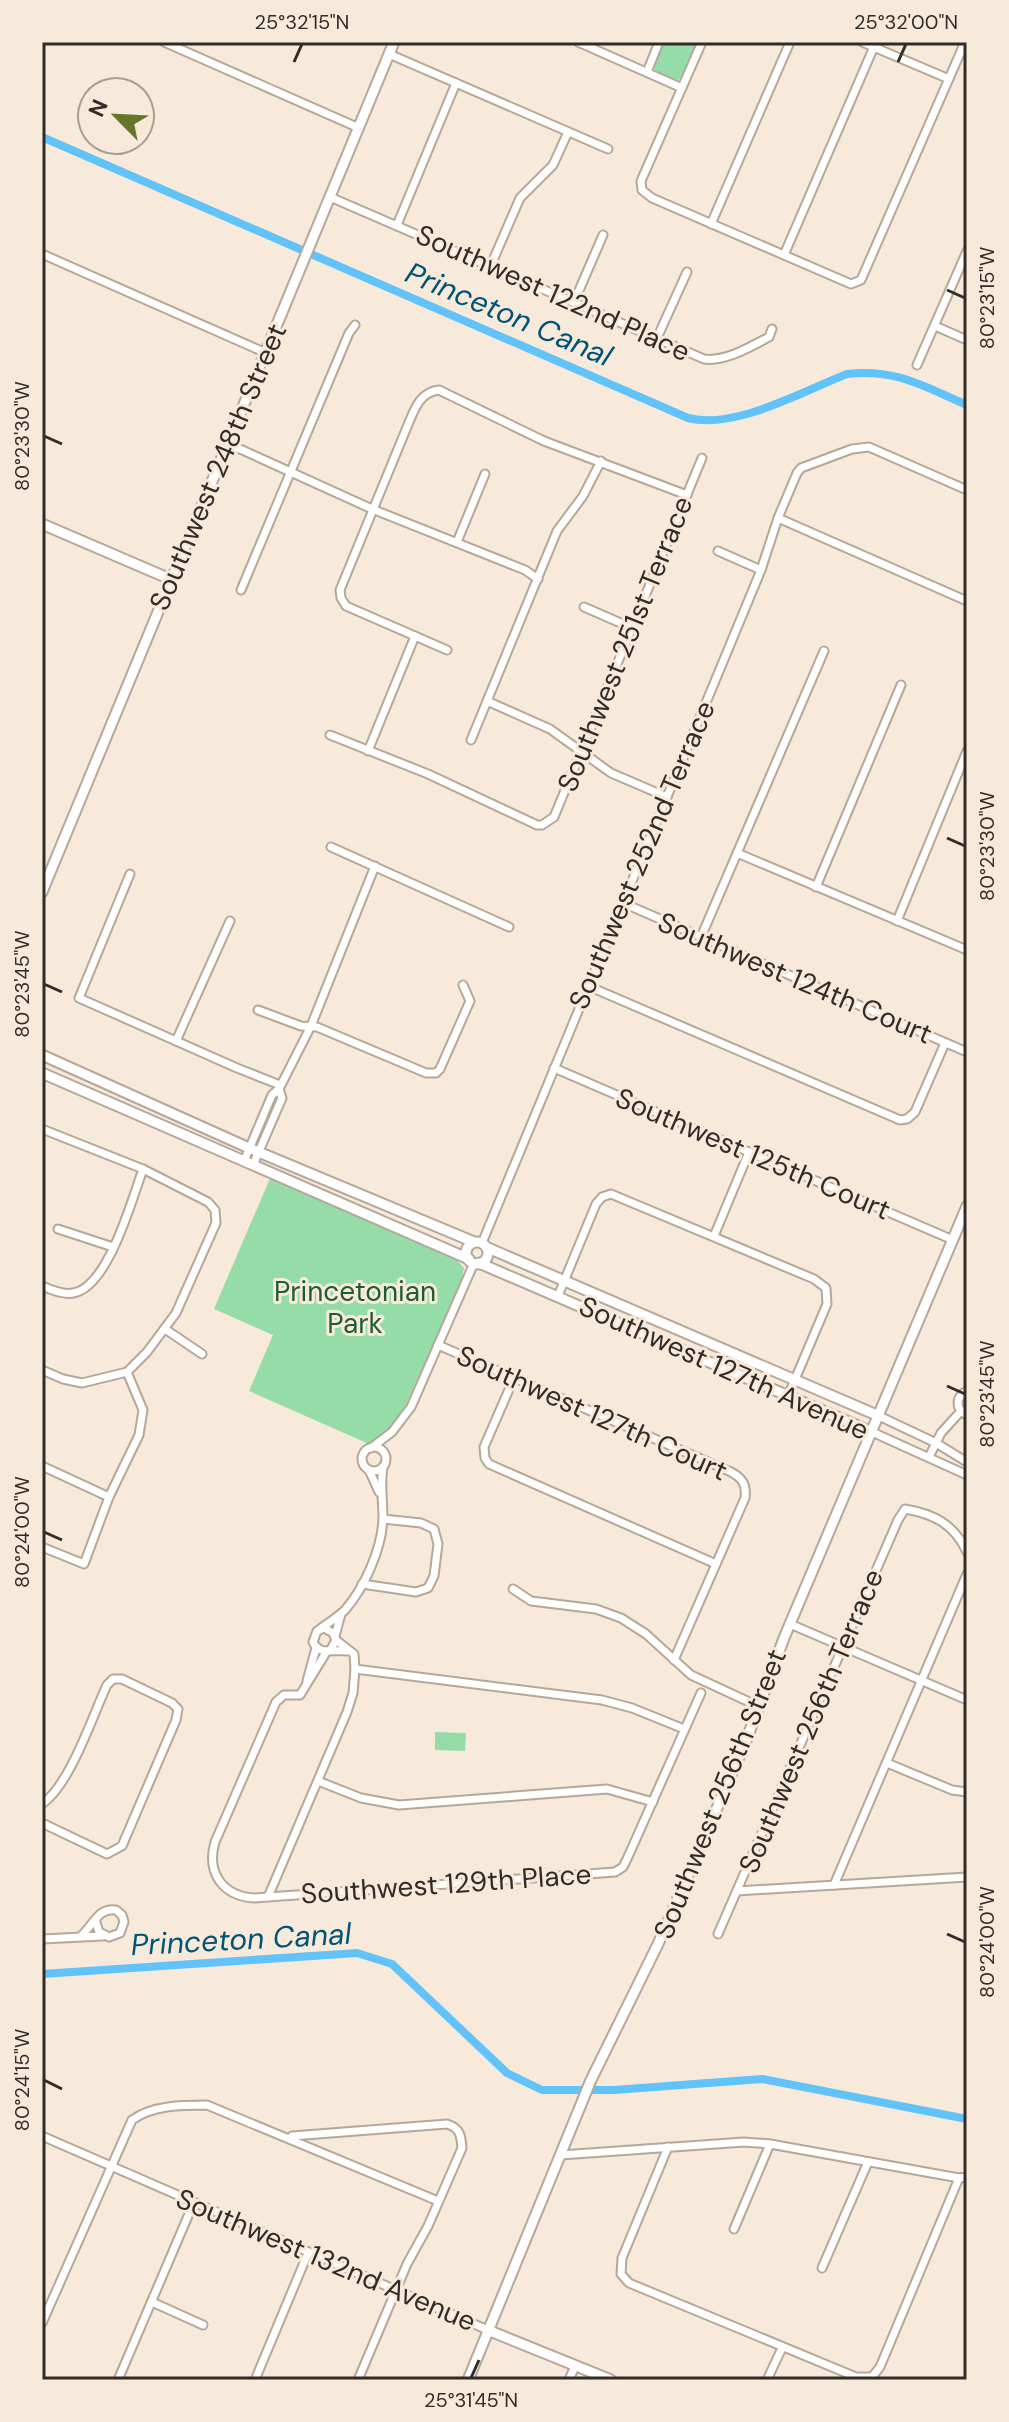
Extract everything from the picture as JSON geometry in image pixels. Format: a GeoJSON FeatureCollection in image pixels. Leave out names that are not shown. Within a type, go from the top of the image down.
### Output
{"type":"FeatureCollection","features":[{"type":"Feature","properties":{"kind":"street"},"geometry":{"type":"LineString","coordinates":[[164,42],[359,128]]}},
{"type":"Feature","properties":{"kind":"street","name":"Southwest 248th Street"},"geometry":{"type":"LineString","coordinates":[[42,892],[394,42]]}},
{"type":"Feature","properties":{"kind":"street"},"geometry":{"type":"LineString","coordinates":[[578,42],[682,88]]}},
{"type":"Feature","properties":{"kind":"street"},"geometry":{"type":"LineString","coordinates":[[647,72],[659,42]]}},
{"type":"Feature","properties":{"kind":"street"},"geometry":{"type":"LineString","coordinates":[[702,42],[641,181],[641,188],[652,198],[851,284],[861,280],[965,42]]}},
{"type":"Feature","properties":{"kind":"street"},"geometry":{"type":"LineString","coordinates":[[711,224],[790,42]]}},
{"type":"Feature","properties":{"kind":"street"},"geometry":{"type":"LineString","coordinates":[[862,42],[875,44],[949,79]]}},
{"type":"Feature","properties":{"kind":"street"},"geometry":{"type":"LineString","coordinates":[[784,255],[875,44]]}},
{"type":"Feature","properties":{"kind":"street"},"geometry":{"type":"LineString","coordinates":[[389,54],[608,149]]}},
{"type":"Feature","properties":{"kind":"street"},"geometry":{"type":"LineString","coordinates":[[397,225],[456,83]]}},
{"type":"Feature","properties":{"kind":"street"},"geometry":{"type":"LineString","coordinates":[[491,265],[520,198],[553,165],[568,132]]}},
{"type":"Feature","properties":{"kind":"street","name":"Southwest 122nd Place"},"geometry":{"type":"LineString","coordinates":[[330,197],[701,358],[715,360],[769,337],[772,329]]}},
{"type":"Feature","properties":{"kind":"street"},"geometry":{"type":"LineString","coordinates":[[574,302],[603,235]]}},
{"type":"Feature","properties":{"kind":"street"},"geometry":{"type":"LineString","coordinates":[[917,365],[967,251]]}},
{"type":"Feature","properties":{"kind":"street"},"geometry":{"type":"LineString","coordinates":[[42,254],[266,353]]}},
{"type":"Feature","properties":{"kind":"street"},"geometry":{"type":"LineString","coordinates":[[657,338],[687,272]]}},
{"type":"Feature","properties":{"kind":"street"},"geometry":{"type":"LineString","coordinates":[[241,590],[355,325]]}},
{"type":"Feature","properties":{"kind":"street"},"geometry":{"type":"LineString","coordinates":[[935,326],[967,340]]}},
{"type":"Feature","properties":{"kind":"street"},"geometry":{"type":"LineString","coordinates":[[447,650],[346,606],[340,590],[418,402],[430,391],[439,390],[544,441],[687,495]]}},
{"type":"Feature","properties":{"kind":"street"},"geometry":{"type":"LineString","coordinates":[[229,444],[372,509],[525,570],[538,579]]}},
{"type":"Feature","properties":{"kind":"street","name":"Southwest 252nd Terrace"},"geometry":{"type":"LineString","coordinates":[[481,1245],[761,570],[793,480],[801,468],[852,449],[869,447],[967,490]]}},
{"type":"Feature","properties":{"kind":"street","name":"Southwest 251st Terrace"},"geometry":{"type":"LineString","coordinates":[[368,751],[428,774],[537,825],[554,817],[702,458]]}},
{"type":"Feature","properties":{"kind":"street"},"geometry":{"type":"LineString","coordinates":[[471,740],[557,531],[583,496],[601,461]]}},
{"type":"Feature","properties":{"kind":"street"},"geometry":{"type":"LineString","coordinates":[[457,542],[485,474]]}},
{"type":"Feature","properties":{"kind":"street"},"geometry":{"type":"LineString","coordinates":[[778,518],[967,601]]}},
{"type":"Feature","properties":{"kind":"street"},"geometry":{"type":"LineString","coordinates":[[42,524],[170,579]]}},
{"type":"Feature","properties":{"kind":"street"},"geometry":{"type":"LineString","coordinates":[[718,551],[761,570]]}},
{"type":"Feature","properties":{"kind":"street"},"geometry":{"type":"LineString","coordinates":[[584,607],[632,628]]}},
{"type":"Feature","properties":{"kind":"street"},"geometry":{"type":"LineString","coordinates":[[330,735],[368,751],[415,636]]}},
{"type":"Feature","properties":{"kind":"street"},"geometry":{"type":"LineString","coordinates":[[701,937],[824,651]]}},
{"type":"Feature","properties":{"kind":"street"},"geometry":{"type":"LineString","coordinates":[[816,887],[901,685]]}},
{"type":"Feature","properties":{"kind":"street"},"geometry":{"type":"LineString","coordinates":[[487,701],[550,729],[611,773],[667,797]]}},
{"type":"Feature","properties":{"kind":"street"},"geometry":{"type":"LineString","coordinates":[[897,921],[967,751]]}},
{"type":"Feature","properties":{"kind":"street"},"geometry":{"type":"LineString","coordinates":[[331,847],[509,927]]}},
{"type":"Feature","properties":{"kind":"street"},"geometry":{"type":"LineString","coordinates":[[737,853],[967,950]]}},
{"type":"Feature","properties":{"kind":"street"},"geometry":{"type":"LineString","coordinates":[[248,1163],[282,1098],[280,1087],[311,1026],[375,866]]}},
{"type":"Feature","properties":{"kind":"street"},"geometry":{"type":"LineString","coordinates":[[130,874],[79,998],[280,1087]]}},
{"type":"Feature","properties":{"kind":"street","name":"Southwest 124th Court"},"geometry":{"type":"LineString","coordinates":[[623,903],[967,1052]]}},
{"type":"Feature","properties":{"kind":"street"},"geometry":{"type":"LineString","coordinates":[[176,1041],[230,921]]}},
{"type":"Feature","properties":{"kind":"street"},"geometry":{"type":"LineString","coordinates":[[258,1010],[301,1026],[311,1026],[426,1073],[436,1073],[470,1001],[463,985]]}},
{"type":"Feature","properties":{"kind":"street"},"geometry":{"type":"LineString","coordinates":[[588,986],[902,1120],[912,1116],[918,1106],[945,1043]]}},
{"type":"Feature","properties":{"kind":"street","name":"Southwest 127th Avenue"},"geometry":{"type":"LineString","coordinates":[[42,1055],[254,1150],[879,1416],[936,1443],[967,1462]]}},
{"type":"Feature","properties":{"kind":"street","name":"Southwest 125th Court"},"geometry":{"type":"LineString","coordinates":[[554,1068],[953,1240]]}},
{"type":"Feature","properties":{"kind":"street","name":"Southwest 127th Avenue"},"geometry":{"type":"LineString","coordinates":[[42,1073],[967,1475]]}},
{"type":"Feature","properties":{"kind":"street"},"geometry":{"type":"LineString","coordinates":[[42,1129],[143,1169],[208,1202],[215,1210],[216,1223],[176,1313],[147,1352],[127,1372],[82,1383],[42,1370]]}},
{"type":"Feature","properties":{"kind":"street"},"geometry":{"type":"LineString","coordinates":[[714,1236],[749,1152]]}},
{"type":"Feature","properties":{"kind":"street"},"geometry":{"type":"LineString","coordinates":[[42,1286],[53,1291],[73,1293],[88,1287],[103,1270],[143,1169]]}},
{"type":"Feature","properties":{"kind":"street"},"geometry":{"type":"LineString","coordinates":[[558,1296],[596,1204],[608,1194],[621,1196],[817,1280],[827,1291],[825,1311],[788,1396]]}},
{"type":"Feature","properties":{"kind":"street"},"geometry":{"type":"LineString","coordinates":[[360,1211],[366,1197]]}},
{"type":"Feature","properties":{"kind":"street","name":"Southwest 256th Street"},"geometry":{"type":"LineString","coordinates":[[468,2380],[579,2107],[658,1944],[760,1707],[790,1624],[967,1206]]}},
{"type":"Feature","properties":{"kind":"street"},"geometry":{"type":"LineString","coordinates":[[58,1229],[113,1247]]}},
{"type":"Feature","properties":{"kind":"street"},"geometry":{"type":"LineString","coordinates":[[481,1245],[486,1259],[474,1262],[467,1250],[481,1245]]}},
{"type":"Feature","properties":{"kind":"street"},"geometry":{"type":"LineString","coordinates":[[381,1494],[363,1458],[392,1432],[411,1407],[474,1262]]}},
{"type":"Feature","properties":{"kind":"street"},"geometry":{"type":"LineString","coordinates":[[165,1329],[202,1354]]}},
{"type":"Feature","properties":{"kind":"street","name":"Southwest 127th Court"},"geometry":{"type":"LineString","coordinates":[[438,1345],[729,1471],[744,1483],[745,1498],[716,1564]]}},
{"type":"Feature","properties":{"kind":"street"},"geometry":{"type":"LineString","coordinates":[[42,1547],[84,1564],[109,1497],[139,1435],[143,1410],[127,1372]]}},
{"type":"Feature","properties":{"kind":"street"},"geometry":{"type":"LineString","coordinates":[[514,1378],[486,1442],[485,1458],[496,1469],[716,1564],[674,1660]]}},
{"type":"Feature","properties":{"kind":"street"},"geometry":{"type":"LineString","coordinates":[[929,1457],[941,1433],[964,1413],[958,1399],[967,1391]]}},
{"type":"Feature","properties":{"kind":"street"},"geometry":{"type":"LineString","coordinates":[[307,1681],[316,1648],[313,1638],[341,1614],[362,1584],[380,1541],[383,1467],[392,1432]]}},
{"type":"Feature","properties":{"kind":"street"},"geometry":{"type":"LineString","coordinates":[[371,1448],[379,1448],[385,1453]]}},
{"type":"Feature","properties":{"kind":"street"},"geometry":{"type":"LineString","coordinates":[[42,1466],[109,1497]]}},
{"type":"Feature","properties":{"kind":"street"},"geometry":{"type":"LineString","coordinates":[[369,1470],[376,1471],[383,1467]]}},
{"type":"Feature","properties":{"kind":"street","name":"Southwest 256th Terrace"},"geometry":{"type":"LineString","coordinates":[[718,1934],[905,1509],[928,1513],[952,1527],[967,1552]]}},
{"type":"Feature","properties":{"kind":"street"},"geometry":{"type":"LineString","coordinates":[[362,1584],[416,1592],[428,1588],[435,1569],[436,1532],[421,1523],[383,1519]]}},
{"type":"Feature","properties":{"kind":"street"},"geometry":{"type":"LineString","coordinates":[[834,1885],[921,1681],[960,1600],[967,1574]]}},
{"type":"Feature","properties":{"kind":"street"},"geometry":{"type":"LineString","coordinates":[[513,1589],[531,1601],[587,1607],[621,1618],[646,1634],[705,1683],[760,1707]]}},
{"type":"Feature","properties":{"kind":"street"},"geometry":{"type":"LineString","coordinates":[[320,1629],[328,1629],[336,1638],[349,1651],[355,1658],[351,1701],[268,1897],[248,1898],[227,1890],[215,1875],[212,1855],[215,1842],[276,1702],[284,1695],[300,1695],[336,1638],[341,1614]]}},
{"type":"Feature","properties":{"kind":"street"},"geometry":{"type":"LineString","coordinates":[[790,1624],[967,1700]]}},
{"type":"Feature","properties":{"kind":"street"},"geometry":{"type":"LineString","coordinates":[[316,1648],[349,1651]]}},
{"type":"Feature","properties":{"kind":"street"},"geometry":{"type":"LineString","coordinates":[[355,1669],[602,1700],[632,1708],[684,1729]]}},
{"type":"Feature","properties":{"kind":"street"},"geometry":{"type":"LineString","coordinates":[[42,1804],[62,1784],[107,1685],[113,1679],[122,1679],[172,1703],[178,1709],[122,1846],[107,1854],[42,1823]]}},
{"type":"Feature","properties":{"kind":"street"},"geometry":{"type":"LineString","coordinates":[[318,1781],[361,1798],[399,1805],[607,1789],[653,1802],[701,1693]]}},
{"type":"Feature","properties":{"kind":"street"},"geometry":{"type":"LineString","coordinates":[[887,1763],[952,1790],[967,1792]]}},
{"type":"Feature","properties":{"kind":"street","name":"Southwest 129th Place"},"geometry":{"type":"LineString","coordinates":[[268,1897],[608,1873],[623,1867],[653,1802]]}},
{"type":"Feature","properties":{"kind":"street"},"geometry":{"type":"LineString","coordinates":[[737,1891],[967,1877]]}},
{"type":"Feature","properties":{"kind":"street"},"geometry":{"type":"LineString","coordinates":[[42,1939],[113,1937],[124,1926],[122,1915],[108,1908],[81,1936]]}},
{"type":"Feature","properties":{"kind":"street"},"geometry":{"type":"LineString","coordinates":[[96,1922],[99,1932],[105,1936]]}},
{"type":"Feature","properties":{"kind":"street"},"geometry":{"type":"LineString","coordinates":[[42,2323],[132,2120],[143,2112],[207,2105],[438,2201]]}},
{"type":"Feature","properties":{"kind":"street"},"geometry":{"type":"LineString","coordinates":[[287,2136],[447,2124],[460,2132],[462,2148],[358,2380]]}},
{"type":"Feature","properties":{"kind":"street","name":"Southwest 132nd Avenue"},"geometry":{"type":"LineString","coordinates":[[42,2136],[396,2291],[611,2380]]}},
{"type":"Feature","properties":{"kind":"street"},"geometry":{"type":"LineString","coordinates":[[561,2155],[668,2147],[744,2142],[963,2177],[880,2367],[872,2377],[856,2377],[782,2348],[629,2283],[621,2274],[622,2258],[668,2147]]}},
{"type":"Feature","properties":{"kind":"street"},"geometry":{"type":"LineString","coordinates":[[734,2229],[770,2144]]}},
{"type":"Feature","properties":{"kind":"street"},"geometry":{"type":"LineString","coordinates":[[822,2268],[868,2162]]}},
{"type":"Feature","properties":{"kind":"street"},"geometry":{"type":"LineString","coordinates":[[118,2380],[194,2202]]}},
{"type":"Feature","properties":{"kind":"street"},"geometry":{"type":"LineString","coordinates":[[255,2380],[308,2253]]}},
{"type":"Feature","properties":{"kind":"street"},"geometry":{"type":"LineString","coordinates":[[152,2302],[203,2325]]}},
{"type":"Feature","properties":{"kind":"street"},"geometry":{"type":"LineString","coordinates":[[767,2380],[782,2348]]}},
{"type":"Feature","properties":{"kind":"street"},"geometry":{"type":"LineString","coordinates":[[569,2380],[575,2366]]}},
{"type":"Feature","properties":{"kind":"green space"},"geometry":{"type":"Polygon","coordinates":[[[663,42],[698,42],[678,80],[655,70],[654,63],[663,42]]]}},
{"type":"Feature","properties":{"kind":"green space","name":"Princetonian Park"},"geometry":{"type":"Polygon","coordinates":[[[271,1176],[453,1256],[464,1268],[461,1283],[404,1409],[390,1428],[369,1444],[249,1391],[273,1335],[214,1309],[271,1176]]]}},
{"type":"Feature","properties":{"kind":"green space"},"geometry":{"type":"Polygon","coordinates":[[[435,1732],[466,1733],[465,1751],[435,1750],[435,1732]]]}},
{"type":"Feature","properties":{"kind":"waterway","name":"Princeton Canal"},"geometry":{"type":"LineString","coordinates":[[42,137],[688,418],[726,419],[747,414],[847,374],[864,373],[909,380],[967,405]]}},
{"type":"Feature","properties":{"kind":"waterway","name":"Princeton Canal"},"geometry":{"type":"LineString","coordinates":[[42,1974],[357,1953],[392,1964],[507,2073],[542,2090],[614,2090],[762,2079],[967,2119]]}}]}
